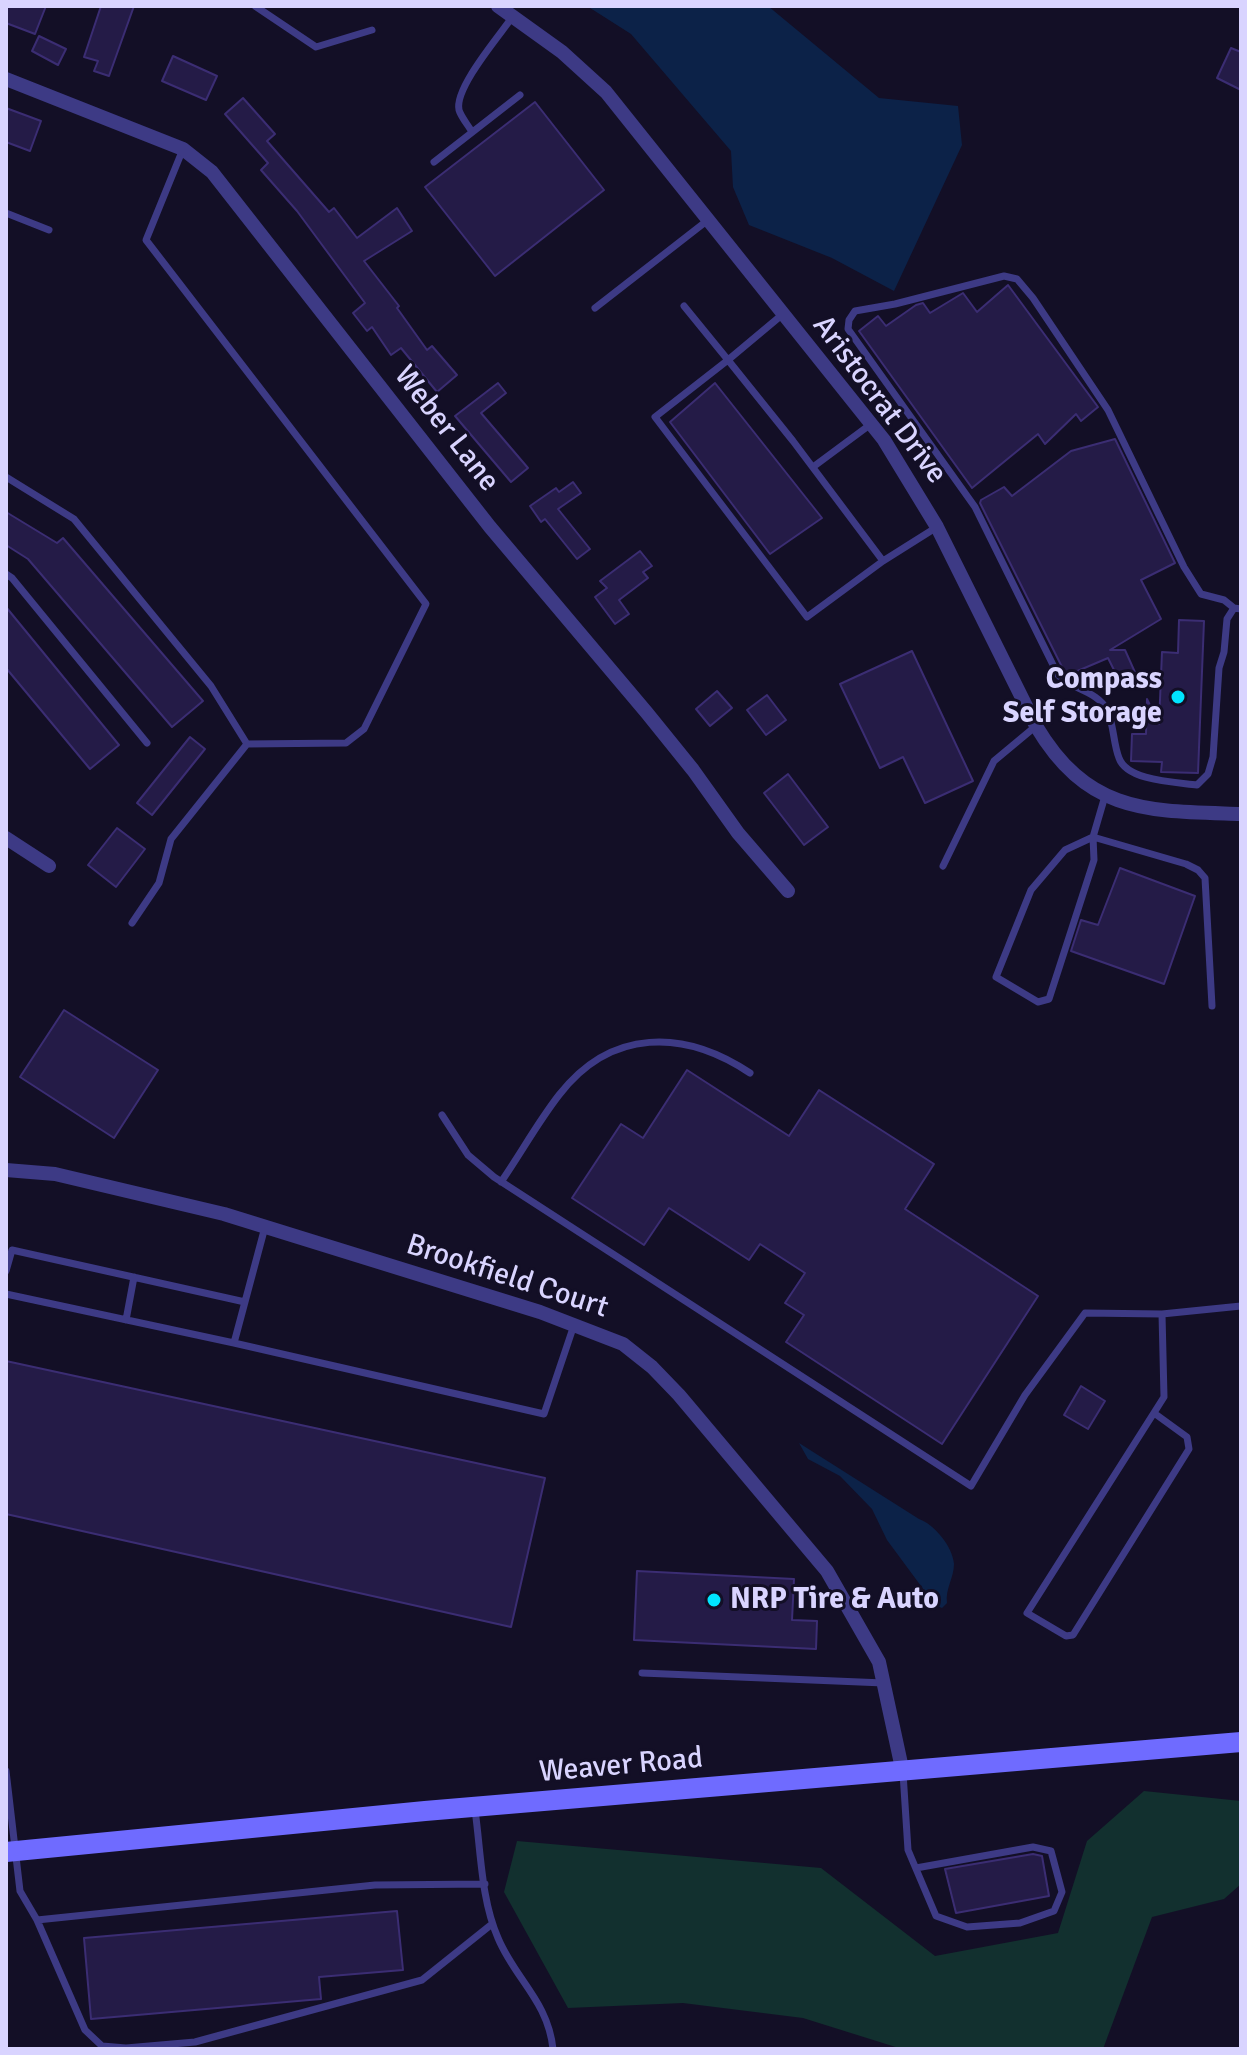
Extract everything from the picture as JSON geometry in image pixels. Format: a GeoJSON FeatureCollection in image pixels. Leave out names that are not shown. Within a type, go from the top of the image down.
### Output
{"type":"FeatureCollection","features":[{"type":"Feature","properties":{"kind":"main road","name":"Weaver Road"},"geometry":{"type":"LineString","coordinates":[[10,1852],[475,1808],[1241,1742]]}},
{"type":"Feature","properties":{"kind":"street","name":"Aristocrat Drive"},"geometry":{"type":"LineString","coordinates":[[498,6],[562,52],[606,92],[871,424],[912,482],[1036,726],[1065,766],[1105,796],[1128,805],[1156,811],[1241,814]]}},
{"type":"Feature","properties":{"kind":"street","name":"Weber Lane"},"geometry":{"type":"LineString","coordinates":[[6,79],[183,149],[212,172],[490,527],[656,724],[738,833],[788,891]]}},
{"type":"Feature","properties":{"kind":"street"},"geometry":{"type":"LineString","coordinates":[[6,838],[49,866]]}},
{"type":"Feature","properties":{"kind":"street","name":"Brookfield Court"},"geometry":{"type":"LineString","coordinates":[[6,1170],[55,1174],[224,1214],[540,1312],[623,1344],[652,1367],[679,1395],[827,1571],[879,1662],[903,1773]]}},
{"type":"Feature","properties":{"kind":"lane"},"geometry":{"type":"LineString","coordinates":[[255,6],[316,47],[372,30]]}},
{"type":"Feature","properties":{"kind":"lane"},"geometry":{"type":"LineString","coordinates":[[472,132],[459,112],[459,99],[475,69],[513,16]]}},
{"type":"Feature","properties":{"kind":"lane"},"geometry":{"type":"LineString","coordinates":[[434,162],[520,95]]}},
{"type":"Feature","properties":{"kind":"lane"},"geometry":{"type":"LineString","coordinates":[[183,149],[146,240],[426,604],[364,729],[346,743],[247,744]]}},
{"type":"Feature","properties":{"kind":"lane"},"geometry":{"type":"LineString","coordinates":[[6,213],[49,230]]}},
{"type":"Feature","properties":{"kind":"lane"},"geometry":{"type":"LineString","coordinates":[[595,308],[708,220]]}},
{"type":"Feature","properties":{"kind":"lane"},"geometry":{"type":"LineString","coordinates":[[1004,276],[1017,279],[1108,410],[1184,567],[1201,594],[1224,600],[1238,608],[1227,619],[1219,668],[1213,757],[1208,774],[1197,785],[1130,773],[1119,762],[1107,708],[1088,692],[1064,682],[1058,675],[975,507],[848,329],[855,311],[1004,276]]}},
{"type":"Feature","properties":{"kind":"lane"},"geometry":{"type":"LineString","coordinates":[[684,306],[813,467],[883,561]]}},
{"type":"Feature","properties":{"kind":"lane"},"geometry":{"type":"LineString","coordinates":[[783,314],[655,417],[807,617],[883,561],[937,527]]}},
{"type":"Feature","properties":{"kind":"lane"},"geometry":{"type":"LineString","coordinates":[[813,467],[871,424]]}},
{"type":"Feature","properties":{"kind":"lane"},"geometry":{"type":"LineString","coordinates":[[6,477],[74,519],[211,686],[247,744]]}},
{"type":"Feature","properties":{"kind":"lane"},"geometry":{"type":"LineString","coordinates":[[6,574],[147,743]]}},
{"type":"Feature","properties":{"kind":"lane"},"geometry":{"type":"LineString","coordinates":[[943,866],[994,761],[1036,726]]}},
{"type":"Feature","properties":{"kind":"lane"},"geometry":{"type":"LineString","coordinates":[[132,923],[159,883],[171,839],[247,744]]}},
{"type":"Feature","properties":{"kind":"lane"},"geometry":{"type":"LineString","coordinates":[[1105,796],[1093,837],[1094,860],[1049,999],[1038,1002],[996,977],[1031,890],[1065,850],[1093,837],[1186,864],[1205,878],[1212,1006]]}},
{"type":"Feature","properties":{"kind":"lane"},"geometry":{"type":"LineString","coordinates":[[501,1182],[560,1093],[610,1051],[635,1044],[665,1041],[714,1053],[750,1073]]}},
{"type":"Feature","properties":{"kind":"lane"},"geometry":{"type":"LineString","coordinates":[[442,1115],[468,1155],[501,1182],[971,1486],[1025,1395],[1085,1313],[1162,1314],[1241,1306]]}},
{"type":"Feature","properties":{"kind":"lane"},"geometry":{"type":"LineString","coordinates":[[234,1343],[265,1227]]}},
{"type":"Feature","properties":{"kind":"lane"},"geometry":{"type":"LineString","coordinates":[[6,1271],[12,1250],[245,1302]]}},
{"type":"Feature","properties":{"kind":"lane"},"geometry":{"type":"LineString","coordinates":[[126,1320],[134,1277]]}},
{"type":"Feature","properties":{"kind":"lane"},"geometry":{"type":"LineString","coordinates":[[6,1294],[544,1414],[574,1325]]}},
{"type":"Feature","properties":{"kind":"lane"},"geometry":{"type":"LineString","coordinates":[[1154,1413],[1187,1437],[1189,1449],[1073,1635],[1066,1636],[1027,1613],[1164,1397],[1162,1314]]}},
{"type":"Feature","properties":{"kind":"lane"},"geometry":{"type":"LineString","coordinates":[[642,1673],[884,1683]]}},
{"type":"Feature","properties":{"kind":"lane"},"geometry":{"type":"LineString","coordinates":[[6,1771],[10,1852],[20,1891],[37,1920],[85,2030],[102,2046],[126,2048],[195,2042],[422,1980],[492,1924]]}},
{"type":"Feature","properties":{"kind":"lane"},"geometry":{"type":"LineString","coordinates":[[903,1773],[908,1850],[936,1916],[967,1927],[1020,1923],[1054,1911],[1062,1892],[1051,1851],[1033,1847],[916,1868]]}},
{"type":"Feature","properties":{"kind":"lane"},"geometry":{"type":"LineString","coordinates":[[475,1808],[492,1924],[500,1944],[543,2009],[553,2049]]}},
{"type":"Feature","properties":{"kind":"lane"},"geometry":{"type":"LineString","coordinates":[[37,1920],[375,1885],[485,1884]]}},
{"type":"Feature","properties":{"kind":"green space"},"geometry":{"type":"Polygon","coordinates":[[[1144,1791],[1241,1801],[1241,1884],[1224,1899],[1152,1917],[1103,2049],[902,2049],[803,2018],[683,2003],[568,2008],[504,1892],[517,1841],[821,1868],[935,1956],[1058,1933],[1087,1841],[1144,1791]]]}},
{"type":"Feature","properties":{"kind":"water"},"geometry":{"type":"Polygon","coordinates":[[[587,6],[768,6],[879,98],[958,106],[962,145],[894,291],[832,258],[749,225],[733,187],[731,151],[631,34],[587,6]]]}},
{"type":"Feature","properties":{"kind":"water"},"geometry":{"type":"Polygon","coordinates":[[[799,1443],[925,1522],[942,1537],[954,1564],[947,1603],[942,1608],[935,1605],[887,1540],[872,1509],[840,1476],[808,1459],[799,1443]]]}},
{"type":"Feature","properties":{"kind":"building"},"geometry":{"type":"Polygon","coordinates":[[[6,6],[46,6],[35,34],[6,23],[6,6]]]}},
{"type":"Feature","properties":{"kind":"building"},"geometry":{"type":"Polygon","coordinates":[[[101,6],[134,6],[109,76],[94,71],[98,61],[84,57],[101,6]]]}},
{"type":"Feature","properties":{"kind":"building"},"geometry":{"type":"Polygon","coordinates":[[[39,36],[66,49],[58,65],[32,51],[39,36]]]}},
{"type":"Feature","properties":{"kind":"building"},"geometry":{"type":"Polygon","coordinates":[[[1231,48],[1241,52],[1241,90],[1217,78],[1231,48]]]}},
{"type":"Feature","properties":{"kind":"building"},"geometry":{"type":"Polygon","coordinates":[[[173,56],[217,76],[206,100],[162,81],[173,56]]]}},
{"type":"Feature","properties":{"kind":"building"},"geometry":{"type":"Polygon","coordinates":[[[243,98],[275,134],[267,141],[329,212],[334,208],[357,238],[397,208],[412,231],[364,261],[399,306],[397,308],[427,350],[432,346],[457,375],[437,392],[401,348],[391,355],[372,327],[367,331],[353,313],[365,303],[297,211],[261,170],[268,163],[225,114],[243,98]]]}},
{"type":"Feature","properties":{"kind":"building"},"geometry":{"type":"Polygon","coordinates":[[[535,102],[604,190],[495,276],[425,187],[535,102]]]}},
{"type":"Feature","properties":{"kind":"building"},"geometry":{"type":"Polygon","coordinates":[[[6,108],[41,121],[30,151],[6,142],[6,108]]]}},
{"type":"Feature","properties":{"kind":"building"},"geometry":{"type":"Polygon","coordinates":[[[1008,285],[1098,407],[1081,421],[1076,414],[1045,444],[1038,434],[972,488],[859,331],[878,316],[886,326],[916,305],[923,303],[930,313],[963,293],[977,312],[1008,285]]]}},
{"type":"Feature","properties":{"kind":"building"},"geometry":{"type":"Polygon","coordinates":[[[498,383],[506,393],[481,413],[528,468],[511,482],[455,416],[498,383]]]}},
{"type":"Feature","properties":{"kind":"building"},"geometry":{"type":"Polygon","coordinates":[[[715,383],[822,518],[770,554],[670,422],[715,383]]]}},
{"type":"Feature","properties":{"kind":"building"},"geometry":{"type":"Polygon","coordinates":[[[1115,439],[1175,563],[1141,580],[1161,619],[1110,650],[1125,650],[1138,679],[1123,688],[1108,658],[1068,675],[1065,673],[980,503],[1004,487],[1012,496],[1071,451],[1115,439]]]}},
{"type":"Feature","properties":{"kind":"building"},"geometry":{"type":"Polygon","coordinates":[[[573,482],[581,493],[558,509],[590,549],[577,559],[545,519],[541,522],[530,506],[556,488],[559,492],[573,482]]]}},
{"type":"Feature","properties":{"kind":"building"},"geometry":{"type":"Polygon","coordinates":[[[6,512],[57,543],[63,538],[203,701],[172,727],[28,559],[6,545],[6,512]]]}},
{"type":"Feature","properties":{"kind":"building"},"geometry":{"type":"Polygon","coordinates":[[[640,551],[652,566],[643,572],[648,578],[619,600],[629,614],[615,624],[595,597],[607,588],[600,581],[640,551]]]}},
{"type":"Feature","properties":{"kind":"building"},"geometry":{"type":"Polygon","coordinates":[[[6,607],[119,745],[90,769],[6,668],[6,607]]]}},
{"type":"Feature","properties":{"kind":"building"},"geometry":{"type":"Polygon","coordinates":[[[1179,620],[1204,621],[1198,773],[1161,772],[1162,762],[1131,761],[1132,734],[1146,734],[1147,699],[1159,724],[1162,652],[1178,653],[1179,620]]]}},
{"type":"Feature","properties":{"kind":"building"},"geometry":{"type":"Polygon","coordinates":[[[912,651],[973,781],[925,803],[903,757],[880,768],[840,684],[912,651]]]}},
{"type":"Feature","properties":{"kind":"building"},"geometry":{"type":"Polygon","coordinates":[[[717,691],[732,708],[710,726],[696,709],[717,691]]]}},
{"type":"Feature","properties":{"kind":"building"},"geometry":{"type":"Polygon","coordinates":[[[767,695],[786,720],[766,735],[747,710],[767,695]]]}},
{"type":"Feature","properties":{"kind":"building"},"geometry":{"type":"Polygon","coordinates":[[[190,737],[205,749],[152,815],[137,803],[190,737]]]}},
{"type":"Feature","properties":{"kind":"building"},"geometry":{"type":"Polygon","coordinates":[[[788,774],[828,827],[804,845],[764,793],[788,774]]]}},
{"type":"Feature","properties":{"kind":"building"},"geometry":{"type":"Polygon","coordinates":[[[117,828],[145,849],[116,887],[88,865],[117,828]]]}},
{"type":"Feature","properties":{"kind":"building"},"geometry":{"type":"Polygon","coordinates":[[[1120,868],[1195,896],[1164,984],[1071,951],[1081,920],[1098,925],[1120,868]]]}},
{"type":"Feature","properties":{"kind":"building"},"geometry":{"type":"Polygon","coordinates":[[[64,1010],[158,1070],[114,1138],[20,1077],[64,1010]]]}},
{"type":"Feature","properties":{"kind":"building"},"geometry":{"type":"Polygon","coordinates":[[[687,1070],[789,1136],[819,1090],[934,1164],[905,1209],[1038,1296],[942,1444],[786,1342],[804,1315],[785,1303],[805,1273],[760,1244],[749,1260],[669,1208],[644,1245],[572,1198],[621,1124],[643,1138],[687,1070]]]}},
{"type":"Feature","properties":{"kind":"building"},"geometry":{"type":"Polygon","coordinates":[[[6,1361],[545,1478],[511,1627],[6,1514],[6,1361]]]}},
{"type":"Feature","properties":{"kind":"building"},"geometry":{"type":"Polygon","coordinates":[[[1081,1386],[1105,1401],[1088,1429],[1064,1415],[1081,1386]]]}},
{"type":"Feature","properties":{"kind":"building","name":"NRP Tire & Auto"},"geometry":{"type":"Polygon","coordinates":[[[637,1571],[794,1579],[792,1620],[817,1621],[816,1649],[634,1640],[637,1571]]]}},
{"type":"Feature","properties":{"kind":"building"},"geometry":{"type":"Polygon","coordinates":[[[1033,1854],[1042,1856],[1049,1896],[956,1913],[945,1869],[1033,1854]]]}},
{"type":"Feature","properties":{"kind":"building"},"geometry":{"type":"Polygon","coordinates":[[[397,1911],[403,1970],[319,1977],[321,1999],[91,2019],[84,1938],[397,1911]]]}},
{"type":"Feature","properties":{"kind":"place","name":"Compass Self Storage"},"geometry":{"type":"Point","coordinates":[1178,697]}},
{"type":"Feature","properties":{"kind":"place","name":"NRP Tire & Auto"},"geometry":{"type":"Point","coordinates":[714,1600]}}]}
